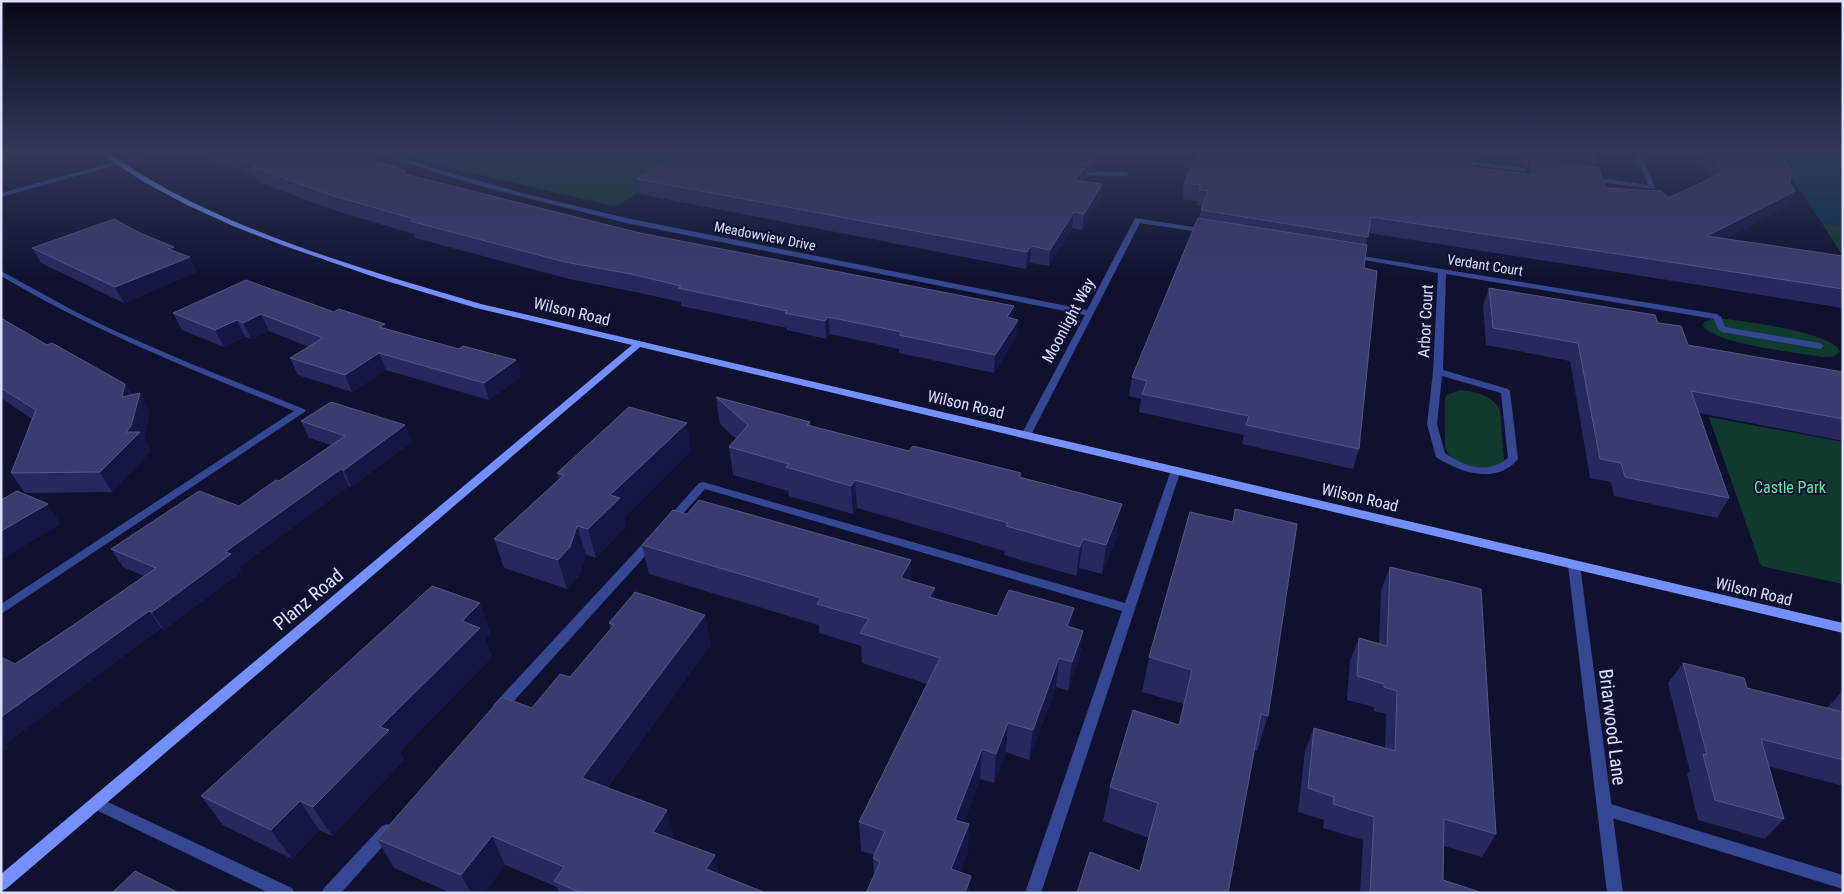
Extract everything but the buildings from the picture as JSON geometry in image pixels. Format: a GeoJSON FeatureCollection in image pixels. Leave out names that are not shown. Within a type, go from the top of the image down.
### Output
{"type":"FeatureCollection","features":[{"type":"Feature","properties":{"kind":"street","name":"Wilson Road"},"geometry":{"type":"LineString","coordinates":[[174,195],[211,213],[285,244],[374,275],[479,306],[1843,628]]}},
{"type":"Feature","properties":{"kind":"street","name":"Meadowview Drive"},"geometry":{"type":"LineString","coordinates":[[519,195],[568,208],[663,229],[1089,313]]}},
{"type":"Feature","properties":{"kind":"street","name":"Moonlight Way"},"geometry":{"type":"LineString","coordinates":[[1026,435],[1138,220],[1217,233]]}},
{"type":"Feature","properties":{"kind":"street","name":"Verdant Court"},"geometry":{"type":"LineString","coordinates":[[1344,255],[1717,317],[1722,329],[1820,346]]}},
{"type":"Feature","properties":{"kind":"street","name":"Arbor Court"},"geometry":{"type":"LineString","coordinates":[[1438,372],[1505,391],[1513,460],[1498,470],[1475,470],[1454,464],[1440,455],[1432,424],[1438,372],[1442,271]]}},
{"type":"Feature","properties":{"kind":"street"},"geometry":{"type":"LineString","coordinates":[[1,273],[38,295],[146,349],[301,412],[1,610]]}},
{"type":"Feature","properties":{"kind":"street","name":"Planz Road"},"geometry":{"type":"LineString","coordinates":[[1,884],[639,343]]}},
{"type":"Feature","properties":{"kind":"street"},"geometry":{"type":"LineString","coordinates":[[1033,893],[1176,470]]}},
{"type":"Feature","properties":{"kind":"street"},"geometry":{"type":"LineString","coordinates":[[490,718],[703,485],[1128,608]]}},
{"type":"Feature","properties":{"kind":"street","name":"Briarwood Lane"},"geometry":{"type":"LineString","coordinates":[[1574,565],[1614,893]]}},
{"type":"Feature","properties":{"kind":"street"},"geometry":{"type":"LineString","coordinates":[[97,803],[286,893]]}},
{"type":"Feature","properties":{"kind":"street"},"geometry":{"type":"LineString","coordinates":[[1604,809],[1843,882]]}},
{"type":"Feature","properties":{"kind":"street"},"geometry":{"type":"LineString","coordinates":[[330,893],[396,820]]}},
{"type":"Feature","properties":{"kind":"green space"},"geometry":{"type":"Polygon","coordinates":[[[565,195],[634,195],[619,205],[613,206],[565,195]]]}},
{"type":"Feature","properties":{"kind":"green space"},"geometry":{"type":"Polygon","coordinates":[[[1822,223],[1843,226],[1843,256],[1822,223]]]}},
{"type":"Feature","properties":{"kind":"green space"},"geometry":{"type":"Polygon","coordinates":[[[1716,318],[1763,324],[1804,333],[1834,345],[1840,352],[1832,357],[1822,357],[1740,343],[1711,333],[1703,326],[1704,322],[1716,318]]]}},
{"type":"Feature","properties":{"kind":"green space"},"geometry":{"type":"Polygon","coordinates":[[[1460,390],[1478,393],[1488,398],[1500,410],[1504,460],[1500,467],[1485,469],[1468,467],[1454,460],[1445,447],[1445,399],[1447,395],[1460,390]]]}},
{"type":"Feature","properties":{"kind":"green space","name":"Castle Park"},"geometry":{"type":"Polygon","coordinates":[[[1709,417],[1843,442],[1843,584],[1761,566],[1709,417]]]}},
{"type":"Feature","properties":{"kind":"water"},"geometry":{"type":"Polygon","coordinates":[[[1803,195],[1843,195],[1843,226],[1822,223],[1803,195]]]}}]}
